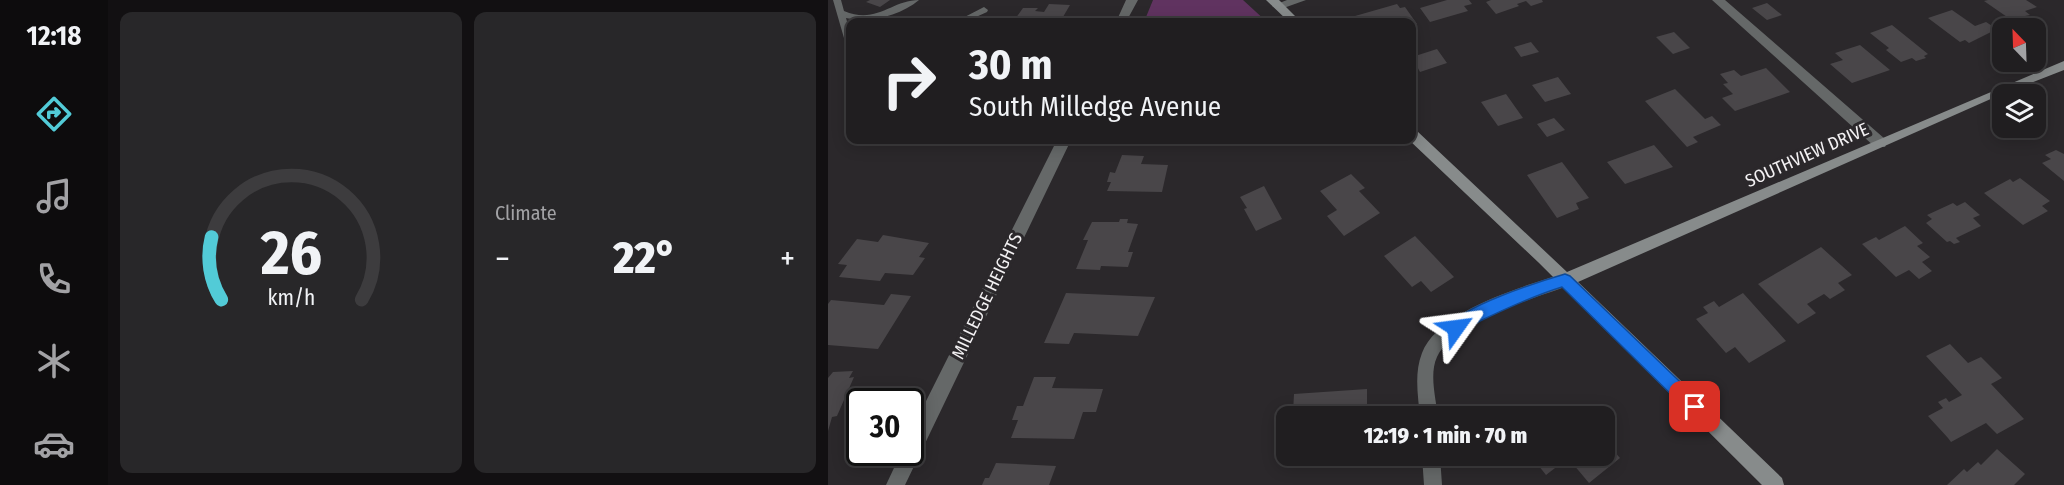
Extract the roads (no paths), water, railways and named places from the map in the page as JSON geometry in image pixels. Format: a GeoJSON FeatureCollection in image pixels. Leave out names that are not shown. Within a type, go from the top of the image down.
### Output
{"type":"FeatureCollection","features":[{"type":"Feature","properties":{"kind":"street"},"geometry":{"type":"LineString","coordinates":[[1123,18],[1132,0]]}},
{"type":"Feature","properties":{"kind":"street"},"geometry":{"type":"LineString","coordinates":[[1275,3],[1300,0]]}},
{"type":"Feature","properties":{"kind":"street"},"geometry":{"type":"LineString","coordinates":[[1718,0],[1880,142]]}},
{"type":"Feature","properties":{"kind":"street"},"geometry":{"type":"LineString","coordinates":[[1275,3],[1291,18]]}},
{"type":"Feature","properties":{"kind":"street","name":"SOUTHVIEW DRIVE"},"geometry":{"type":"LineString","coordinates":[[1565,280],[1880,142],[2064,65]]}},
{"type":"Feature","properties":{"kind":"street"},"geometry":{"type":"LineString","coordinates":[[1416,138],[1775,485]]}},
{"type":"Feature","properties":{"kind":"street","name":"MILLEDGE HEIGHTS"},"geometry":{"type":"LineString","coordinates":[[924,425],[1062,144]]}},
{"type":"Feature","properties":{"kind":"street"},"geometry":{"type":"LineString","coordinates":[[1428,406],[1426,376],[1430,352],[1441,338],[1471,319],[1524,292],[1565,280]]}},
{"type":"Feature","properties":{"kind":"street","name":"MILLEDGE HEIGHTS"},"geometry":{"type":"LineString","coordinates":[[895,485],[904,466]]}},
{"type":"Feature","properties":{"kind":"street"},"geometry":{"type":"LineString","coordinates":[[1432,466],[1433,485]]}},
{"type":"Feature","properties":{"kind":"lane"},"geometry":{"type":"LineString","coordinates":[[837,0],[846,32]]}},
{"type":"Feature","properties":{"kind":"lane"},"geometry":{"type":"LineString","coordinates":[[840,12],[847,16],[862,18],[879,16],[915,0]]}},
{"type":"Feature","properties":{"kind":"lane"},"geometry":{"type":"LineString","coordinates":[[967,18],[984,10]]}}]}
